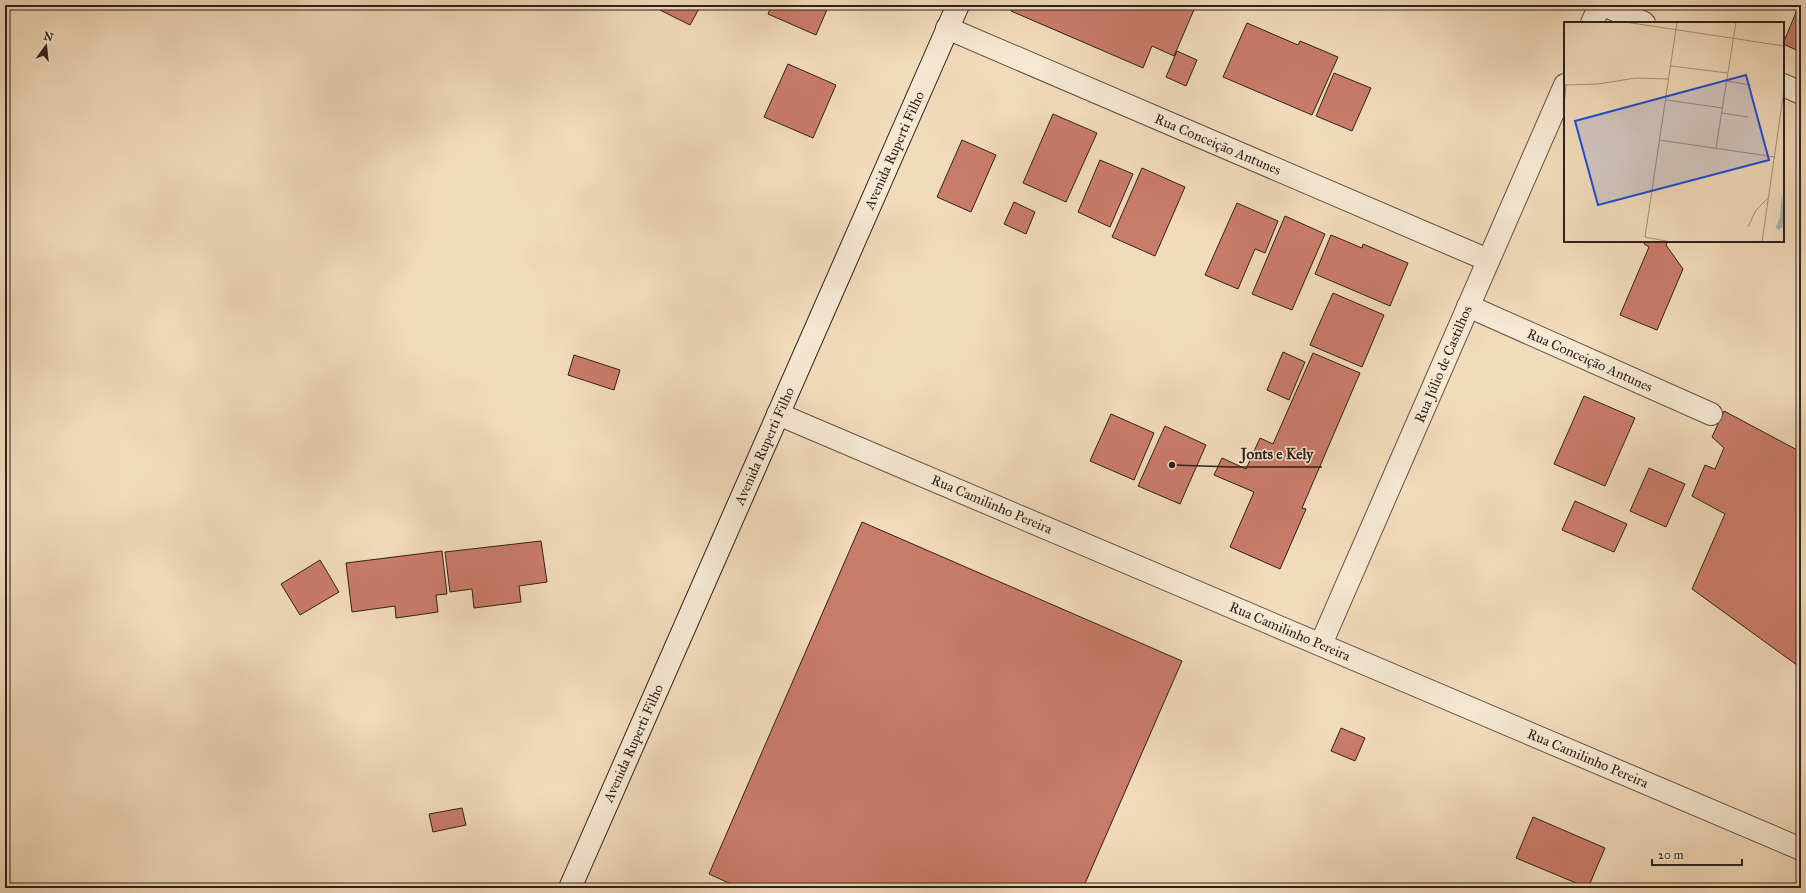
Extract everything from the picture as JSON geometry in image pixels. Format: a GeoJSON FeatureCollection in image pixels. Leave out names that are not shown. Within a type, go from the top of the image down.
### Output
{"type":"FeatureCollection","features":[{"type":"Feature","properties":{"kind":"street","name":"Avenida Ruperti Filho"},"geometry":{"type":"LineString","coordinates":[[570,888],[958,5]]}},
{"type":"Feature","properties":{"kind":"street"},"geometry":{"type":"LineString","coordinates":[[1592,22],[1600,5]]}},
{"type":"Feature","properties":{"kind":"street"},"geometry":{"type":"LineString","coordinates":[[1604,5],[1642,22]]}},
{"type":"Feature","properties":{"kind":"street","name":"Rua Conceição Antunes"},"geometry":{"type":"LineString","coordinates":[[947,28],[1488,260]]}},
{"type":"Feature","properties":{"kind":"street"},"geometry":{"type":"LineString","coordinates":[[1784,85],[1801,93]]}},
{"type":"Feature","properties":{"kind":"street","name":"Rua Júlio de Castilhos"},"geometry":{"type":"LineString","coordinates":[[1321,644],[1564,87]]}},
{"type":"Feature","properties":{"kind":"street","name":"Rua Conceição Antunes"},"geometry":{"type":"LineString","coordinates":[[1468,306],[1711,414]]}},
{"type":"Feature","properties":{"kind":"street","name":"Rua Camilinho Pereira"},"geometry":{"type":"LineString","coordinates":[[778,414],[1801,849]]}},
{"type":"Feature","properties":{"kind":"building"},"geometry":{"type":"Polygon","coordinates":[[[650,5],[701,5],[690,25],[650,5]]]}},
{"type":"Feature","properties":{"kind":"building"},"geometry":{"type":"Polygon","coordinates":[[[772,5],[829,5],[816,35],[768,14],[772,5]]]}},
{"type":"Feature","properties":{"kind":"building"},"geometry":{"type":"Polygon","coordinates":[[[1014,5],[1196,5],[1174,56],[1152,46],[1143,68],[1011,11],[1014,5]]]}},
{"type":"Feature","properties":{"kind":"building"},"geometry":{"type":"Polygon","coordinates":[[[1720,5],[1733,5],[1731,10],[1720,5]]]}},
{"type":"Feature","properties":{"kind":"building"},"geometry":{"type":"Polygon","coordinates":[[[1799,5],[1801,5],[1801,52],[1784,44],[1799,5]]]}},
{"type":"Feature","properties":{"kind":"building"},"geometry":{"type":"Polygon","coordinates":[[[1247,23],[1298,45],[1300,41],[1338,57],[1312,115],[1223,77],[1247,23]]]}},
{"type":"Feature","properties":{"kind":"building"},"geometry":{"type":"Polygon","coordinates":[[[1177,51],[1197,60],[1186,86],[1166,77],[1177,51]]]}},
{"type":"Feature","properties":{"kind":"building"},"geometry":{"type":"Polygon","coordinates":[[[788,64],[836,85],[813,138],[764,117],[788,64]]]}},
{"type":"Feature","properties":{"kind":"building"},"geometry":{"type":"Polygon","coordinates":[[[1334,73],[1371,88],[1352,131],[1316,116],[1334,73]]]}},
{"type":"Feature","properties":{"kind":"building"},"geometry":{"type":"Polygon","coordinates":[[[1053,114],[1097,133],[1066,202],[1023,183],[1053,114]]]}},
{"type":"Feature","properties":{"kind":"building"},"geometry":{"type":"Polygon","coordinates":[[[962,140],[996,155],[971,212],[937,197],[962,140]]]}},
{"type":"Feature","properties":{"kind":"building"},"geometry":{"type":"Polygon","coordinates":[[[1100,160],[1133,174],[1110,227],[1078,212],[1100,160]]]}},
{"type":"Feature","properties":{"kind":"building"},"geometry":{"type":"Polygon","coordinates":[[[1142,168],[1185,187],[1155,256],[1112,237],[1142,168]]]}},
{"type":"Feature","properties":{"kind":"building"},"geometry":{"type":"Polygon","coordinates":[[[1014,202],[1035,212],[1026,234],[1004,224],[1014,202]]]}},
{"type":"Feature","properties":{"kind":"building"},"geometry":{"type":"Polygon","coordinates":[[[1237,203],[1278,221],[1265,253],[1255,249],[1238,289],[1205,275],[1237,203]]]}},
{"type":"Feature","properties":{"kind":"building"},"geometry":{"type":"Polygon","coordinates":[[[1285,216],[1325,234],[1292,310],[1252,294],[1285,216]]]}},
{"type":"Feature","properties":{"kind":"building"},"geometry":{"type":"Polygon","coordinates":[[[1331,235],[1362,248],[1363,244],[1408,263],[1390,306],[1315,274],[1331,235]]]}},
{"type":"Feature","properties":{"kind":"building"},"geometry":{"type":"Polygon","coordinates":[[[1645,242],[1668,242],[1666,245],[1683,269],[1657,330],[1620,315],[1649,247],[1644,244],[1645,242]]]}},
{"type":"Feature","properties":{"kind":"building"},"geometry":{"type":"Polygon","coordinates":[[[1333,293],[1384,315],[1362,367],[1310,345],[1333,293]]]}},
{"type":"Feature","properties":{"kind":"building"},"geometry":{"type":"Polygon","coordinates":[[[1283,352],[1305,362],[1289,400],[1267,390],[1283,352]]]}},
{"type":"Feature","properties":{"kind":"building"},"geometry":{"type":"Polygon","coordinates":[[[1313,353],[1360,373],[1302,508],[1306,509],[1280,569],[1230,547],[1254,492],[1214,475],[1222,458],[1246,469],[1260,438],[1273,444],[1313,353]]]}},
{"type":"Feature","properties":{"kind":"building"},"geometry":{"type":"Polygon","coordinates":[[[574,355],[620,370],[614,390],[568,375],[574,355]]]}},
{"type":"Feature","properties":{"kind":"building"},"geometry":{"type":"Polygon","coordinates":[[[1584,396],[1635,418],[1605,486],[1554,464],[1584,396]]]}},
{"type":"Feature","properties":{"kind":"building"},"geometry":{"type":"Polygon","coordinates":[[[1724,411],[1801,452],[1801,668],[1692,589],[1725,514],[1692,496],[1705,465],[1715,469],[1724,448],[1712,437],[1724,411]]]}},
{"type":"Feature","properties":{"kind":"building"},"geometry":{"type":"Polygon","coordinates":[[[1111,414],[1154,433],[1134,480],[1090,461],[1111,414]]]}},
{"type":"Feature","properties":{"kind":"building"},"geometry":{"type":"Polygon","coordinates":[[[1165,426],[1206,445],[1180,504],[1138,486],[1165,426]]]}},
{"type":"Feature","properties":{"kind":"building"},"geometry":{"type":"Polygon","coordinates":[[[1649,468],[1685,484],[1666,527],[1630,511],[1649,468]]]}},
{"type":"Feature","properties":{"kind":"building"},"geometry":{"type":"Polygon","coordinates":[[[1575,501],[1627,524],[1614,552],[1562,530],[1575,501]]]}},
{"type":"Feature","properties":{"kind":"building"},"geometry":{"type":"Polygon","coordinates":[[[862,522],[1182,661],[1083,888],[740,888],[709,874],[862,522]]]}},
{"type":"Feature","properties":{"kind":"building"},"geometry":{"type":"Polygon","coordinates":[[[541,541],[547,582],[519,586],[521,602],[474,608],[472,589],[450,592],[445,552],[541,541]]]}},
{"type":"Feature","properties":{"kind":"building"},"geometry":{"type":"Polygon","coordinates":[[[442,551],[447,594],[436,595],[438,612],[396,618],[395,606],[352,612],[346,563],[442,551]]]}},
{"type":"Feature","properties":{"kind":"building"},"geometry":{"type":"Polygon","coordinates":[[[320,560],[339,592],[300,615],[281,584],[320,560]]]}},
{"type":"Feature","properties":{"kind":"building"},"geometry":{"type":"Polygon","coordinates":[[[1341,728],[1365,738],[1355,761],[1331,751],[1341,728]]]}},
{"type":"Feature","properties":{"kind":"building"},"geometry":{"type":"Polygon","coordinates":[[[462,808],[466,825],[433,832],[429,814],[462,808]]]}},
{"type":"Feature","properties":{"kind":"building"},"geometry":{"type":"Polygon","coordinates":[[[1533,817],[1605,848],[1588,888],[1516,858],[1533,817]]]}},
{"type":"Feature","properties":{"kind":"place","name":"Jonts e Kely"},"geometry":{"type":"Point","coordinates":[1172,465]}}]}
